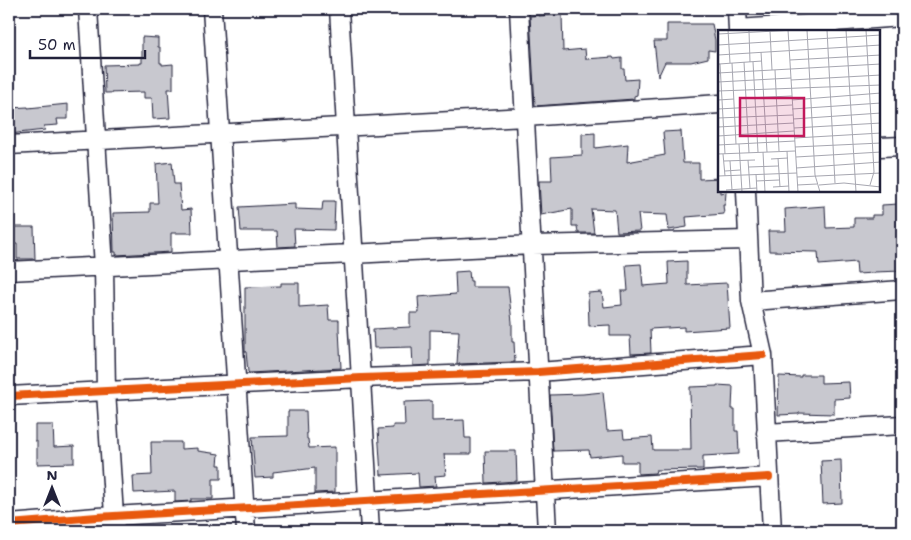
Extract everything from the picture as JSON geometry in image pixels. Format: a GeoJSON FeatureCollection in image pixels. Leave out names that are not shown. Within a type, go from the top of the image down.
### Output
{"type":"FeatureCollection","features":[{"type":"Feature","properties":{"kind":"street"},"geometry":{"type":"LineString","coordinates":[[88,9],[104,266],[106,391],[115,524]]}},
{"type":"Feature","properties":{"kind":"street"},"geometry":{"type":"LineString","coordinates":[[212,9],[246,531]]}},
{"type":"Feature","properties":{"kind":"street"},"geometry":{"type":"LineString","coordinates":[[339,9],[370,531]]}},
{"type":"Feature","properties":{"kind":"street"},"geometry":{"type":"LineString","coordinates":[[519,9],[547,531]]}},
{"type":"Feature","properties":{"kind":"street"},"geometry":{"type":"LineString","coordinates":[[737,9],[738,30],[902,18]]}},
{"type":"Feature","properties":{"kind":"street"},"geometry":{"type":"LineString","coordinates":[[9,145],[525,117],[718,104]]}},
{"type":"Feature","properties":{"kind":"street"},"geometry":{"type":"LineString","coordinates":[[881,147],[902,146]]}},
{"type":"Feature","properties":{"kind":"street"},"geometry":{"type":"LineString","coordinates":[[746,192],[751,301],[763,354],[772,531]]}},
{"type":"Feature","properties":{"kind":"street"},"geometry":{"type":"LineString","coordinates":[[9,271],[532,245],[748,240]]}},
{"type":"Feature","properties":{"kind":"street"},"geometry":{"type":"LineString","coordinates":[[751,301],[902,290]]}},
{"type":"Feature","properties":{"kind":"street"},"geometry":{"type":"LineString","coordinates":[[9,396],[361,378],[538,372],[763,354]]}},
{"type":"Feature","properties":{"kind":"street"},"geometry":{"type":"LineString","coordinates":[[766,433],[902,425]]}},
{"type":"Feature","properties":{"kind":"street"},"geometry":{"type":"LineString","coordinates":[[9,524],[115,524],[244,508],[769,477]]}},
{"type":"Feature","properties":{"kind":"building"},"geometry":{"type":"Polygon","coordinates":[[[562,14],[563,51],[585,49],[586,59],[622,58],[625,80],[638,79],[637,95],[634,96],[634,99],[535,106],[530,16],[562,14]]]}},
{"type":"Feature","properties":{"kind":"building"},"geometry":{"type":"Polygon","coordinates":[[[667,24],[712,24],[715,51],[708,50],[708,58],[691,62],[665,62],[658,77],[654,41],[667,41],[667,24]]]}},
{"type":"Feature","properties":{"kind":"building"},"geometry":{"type":"Polygon","coordinates":[[[142,37],[158,38],[160,63],[162,65],[173,64],[173,89],[168,89],[170,118],[153,119],[152,98],[144,98],[144,92],[105,93],[104,65],[142,63],[142,37]]]}},
{"type":"Feature","properties":{"kind":"building"},"geometry":{"type":"Polygon","coordinates":[[[68,104],[68,119],[57,119],[58,125],[44,126],[45,130],[9,134],[9,108],[68,104]]]}},
{"type":"Feature","properties":{"kind":"building"},"geometry":{"type":"Polygon","coordinates":[[[681,131],[683,163],[699,163],[699,179],[718,178],[718,192],[726,192],[725,205],[723,205],[724,214],[686,217],[687,227],[669,230],[667,215],[638,214],[640,231],[617,232],[615,210],[591,209],[594,233],[578,233],[577,226],[572,226],[572,209],[541,215],[539,181],[552,181],[551,157],[582,155],[582,134],[595,133],[595,148],[628,144],[627,162],[665,155],[663,132],[681,131]]]}},
{"type":"Feature","properties":{"kind":"building"},"geometry":{"type":"Polygon","coordinates":[[[172,162],[174,184],[179,184],[181,210],[191,209],[192,233],[171,233],[171,252],[116,255],[116,252],[114,252],[113,213],[150,212],[150,203],[158,203],[156,164],[172,162]]]}},
{"type":"Feature","properties":{"kind":"building"},"geometry":{"type":"Polygon","coordinates":[[[323,201],[335,201],[334,230],[294,229],[295,246],[278,247],[277,231],[241,231],[239,207],[295,204],[295,209],[322,210],[323,201]]]}},
{"type":"Feature","properties":{"kind":"building"},"geometry":{"type":"Polygon","coordinates":[[[898,204],[898,226],[902,226],[902,271],[857,274],[856,262],[819,265],[818,252],[769,251],[768,231],[786,231],[785,209],[825,206],[826,228],[854,227],[854,218],[872,218],[872,215],[882,215],[882,205],[898,204]]]}},
{"type":"Feature","properties":{"kind":"building"},"geometry":{"type":"Polygon","coordinates":[[[9,227],[34,227],[35,259],[17,259],[17,244],[9,244],[9,227]]]}},
{"type":"Feature","properties":{"kind":"building"},"geometry":{"type":"Polygon","coordinates":[[[687,261],[687,285],[727,283],[730,328],[684,331],[684,327],[650,329],[651,353],[631,354],[630,336],[610,336],[610,325],[589,326],[588,293],[602,292],[604,307],[622,305],[621,291],[628,291],[626,265],[641,264],[643,286],[669,284],[668,262],[687,261]]]}},
{"type":"Feature","properties":{"kind":"building"},"geometry":{"type":"Polygon","coordinates":[[[469,271],[472,287],[508,287],[515,362],[457,364],[459,331],[430,330],[430,365],[413,366],[412,347],[374,348],[373,329],[410,327],[410,313],[419,313],[418,297],[456,294],[455,272],[469,271]]]}},
{"type":"Feature","properties":{"kind":"building"},"geometry":{"type":"Polygon","coordinates":[[[281,283],[299,283],[299,307],[328,305],[329,320],[339,320],[341,368],[248,372],[245,352],[245,287],[281,286],[281,283]]]}},
{"type":"Feature","properties":{"kind":"building"},"geometry":{"type":"Polygon","coordinates":[[[801,375],[821,375],[821,383],[849,382],[850,398],[834,399],[834,414],[799,413],[778,415],[779,376],[801,377],[801,375]]]}},
{"type":"Feature","properties":{"kind":"building"},"geometry":{"type":"Polygon","coordinates":[[[733,386],[732,409],[735,409],[735,431],[738,431],[739,454],[703,456],[703,469],[656,470],[655,473],[638,474],[638,462],[622,462],[622,454],[590,457],[589,450],[553,451],[550,395],[603,392],[607,431],[623,430],[624,439],[652,437],[653,450],[691,450],[690,387],[733,386]]]}},
{"type":"Feature","properties":{"kind":"building"},"geometry":{"type":"Polygon","coordinates":[[[432,401],[432,421],[464,420],[465,438],[471,438],[471,454],[444,454],[446,475],[435,476],[436,486],[419,487],[418,473],[381,475],[378,429],[393,428],[393,425],[405,425],[404,402],[432,401]]]}},
{"type":"Feature","properties":{"kind":"building"},"geometry":{"type":"Polygon","coordinates":[[[288,411],[306,411],[309,448],[335,447],[335,492],[315,493],[315,468],[273,472],[273,477],[255,478],[252,437],[288,436],[288,411]]]}},
{"type":"Feature","properties":{"kind":"building"},"geometry":{"type":"Polygon","coordinates":[[[35,425],[53,425],[54,447],[74,446],[74,463],[37,464],[35,425]]]}},
{"type":"Feature","properties":{"kind":"building"},"geometry":{"type":"Polygon","coordinates":[[[151,442],[181,442],[181,449],[198,448],[198,451],[219,454],[218,465],[221,465],[221,479],[213,479],[213,499],[191,499],[191,501],[175,502],[175,491],[134,493],[133,476],[152,475],[151,442]]]}},
{"type":"Feature","properties":{"kind":"building"},"geometry":{"type":"Polygon","coordinates":[[[485,451],[516,451],[517,481],[486,483],[485,451]]]}},
{"type":"Feature","properties":{"kind":"building"},"geometry":{"type":"Polygon","coordinates":[[[841,460],[842,503],[823,504],[821,461],[841,460]]]}},
{"type":"Feature","properties":{"kind":"cycle path"},"geometry":{"type":"LineString","coordinates":[[9,396],[361,378],[538,372],[763,355]]}},
{"type":"Feature","properties":{"kind":"cycle path"},"geometry":{"type":"LineString","coordinates":[[9,524],[97,517],[769,477]]}}]}
